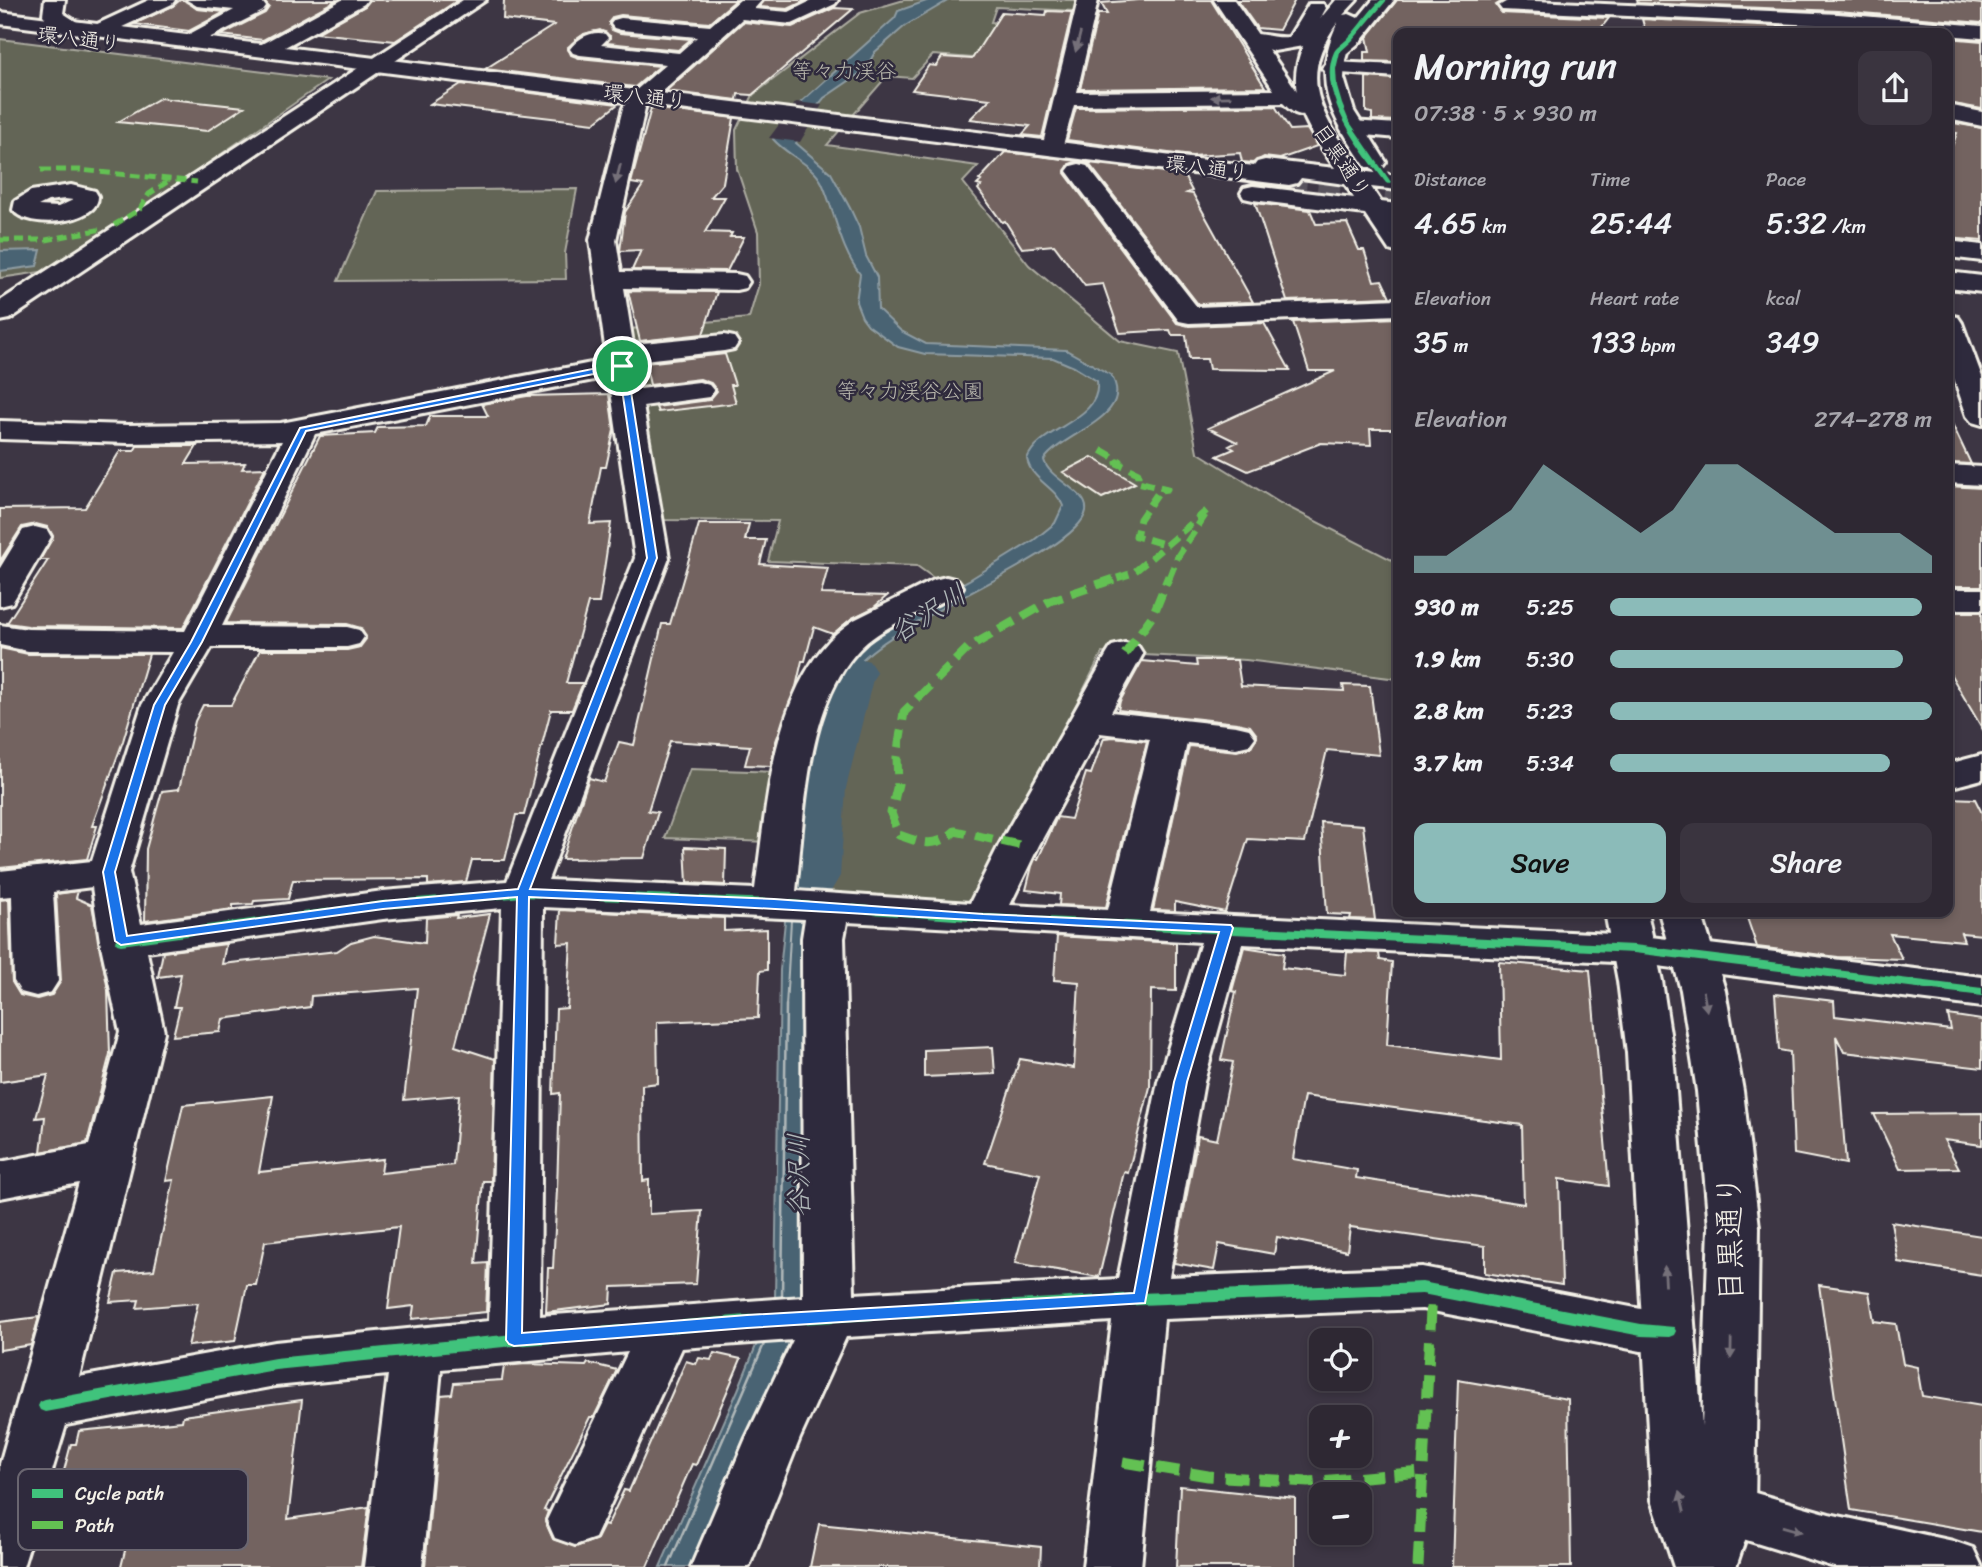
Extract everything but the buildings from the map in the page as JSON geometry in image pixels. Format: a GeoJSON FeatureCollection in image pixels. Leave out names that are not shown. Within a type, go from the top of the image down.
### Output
{"type":"FeatureCollection","features":[{"type":"Feature","properties":{"kind":"main road"},"geometry":{"type":"LineString","coordinates":[[55,0],[53,15],[73,26]]}},
{"type":"Feature","properties":{"kind":"main road"},"geometry":{"type":"LineString","coordinates":[[100,30],[165,0]]}},
{"type":"Feature","properties":{"kind":"main road"},"geometry":{"type":"LineString","coordinates":[[191,41],[256,7],[197,0]]}},
{"type":"Feature","properties":{"kind":"main road"},"geometry":{"type":"LineString","coordinates":[[265,50],[357,0]]}},
{"type":"Feature","properties":{"kind":"main road"},"geometry":{"type":"LineString","coordinates":[[0,313],[470,0]]}},
{"type":"Feature","properties":{"kind":"main road"},"geometry":{"type":"LineString","coordinates":[[514,1340],[523,893],[652,558],[603,240],[638,103],[744,7],[792,18],[828,0]]}},
{"type":"Feature","properties":{"kind":"main road"},"geometry":{"type":"LineString","coordinates":[[1055,140],[1088,0]]}},
{"type":"Feature","properties":{"kind":"main road"},"geometry":{"type":"LineString","coordinates":[[1224,0],[1289,96],[1314,120]]}},
{"type":"Feature","properties":{"kind":"main road"},"geometry":{"type":"LineString","coordinates":[[1335,60],[1384,0]]}},
{"type":"Feature","properties":{"kind":"main road"},"geometry":{"type":"LineString","coordinates":[[1830,0],[1840,27]]}},
{"type":"Feature","properties":{"kind":"main road","name":"目黒通り"},"geometry":{"type":"LineString","coordinates":[[1349,1],[1335,60],[1334,92],[1351,128],[1393,184]]}},
{"type":"Feature","properties":{"kind":"main road","name":"目黒通り"},"geometry":{"type":"LineString","coordinates":[[1349,1],[1308,37],[1304,81],[1307,102],[1314,120],[1353,178],[1386,210],[1393,231]]}},
{"type":"Feature","properties":{"kind":"main road"},"geometry":{"type":"LineString","coordinates":[[1518,8],[1683,6],[1840,27],[1931,25],[1953,28]]}},
{"type":"Feature","properties":{"kind":"main road"},"geometry":{"type":"LineString","coordinates":[[1518,8],[1597,28]]}},
{"type":"Feature","properties":{"kind":"main road","name":"環八通り"},"geometry":{"type":"LineString","coordinates":[[0,18],[265,50],[370,69]]}},
{"type":"Feature","properties":{"kind":"main road"},"geometry":{"type":"LineString","coordinates":[[621,24],[714,33]]}},
{"type":"Feature","properties":{"kind":"main road"},"geometry":{"type":"LineString","coordinates":[[1953,28],[1982,32]]}},
{"type":"Feature","properties":{"kind":"main road","name":"環八通り"},"geometry":{"type":"LineString","coordinates":[[0,29],[370,69],[638,103],[678,101],[733,114]]}},
{"type":"Feature","properties":{"kind":"main road"},"geometry":{"type":"LineString","coordinates":[[1251,40],[1274,45],[1308,37]]}},
{"type":"Feature","properties":{"kind":"main road"},"geometry":{"type":"LineString","coordinates":[[598,38],[580,49],[684,60]]}},
{"type":"Feature","properties":{"kind":"main road"},"geometry":{"type":"LineString","coordinates":[[1335,60],[1393,70]]}},
{"type":"Feature","properties":{"kind":"main road"},"geometry":{"type":"LineString","coordinates":[[1066,92],[1172,107],[1289,96]]}},
{"type":"Feature","properties":{"kind":"main road"},"geometry":{"type":"LineString","coordinates":[[638,103],[936,139],[1079,171],[1386,210]]}},
{"type":"Feature","properties":{"kind":"main road"},"geometry":{"type":"LineString","coordinates":[[1953,113],[1982,119]]}},
{"type":"Feature","properties":{"kind":"main road"},"geometry":{"type":"LineString","coordinates":[[733,114],[936,139],[1055,140],[1353,178],[1393,187]]}},
{"type":"Feature","properties":{"kind":"main road"},"geometry":{"type":"LineString","coordinates":[[1351,128],[1393,131]]}},
{"type":"Feature","properties":{"kind":"main road","name":"環八通り"},"geometry":{"type":"LineString","coordinates":[[936,139],[1286,183]]}},
{"type":"Feature","properties":{"kind":"main road"},"geometry":{"type":"LineString","coordinates":[[1265,167],[1317,164],[1328,156],[1331,145]]}},
{"type":"Feature","properties":{"kind":"main road"},"geometry":{"type":"LineString","coordinates":[[1079,171],[1189,315],[1393,307]]}},
{"type":"Feature","properties":{"kind":"main road"},"geometry":{"type":"LineString","coordinates":[[1953,250],[1982,253]]}},
{"type":"Feature","properties":{"kind":"main road"},"geometry":{"type":"LineString","coordinates":[[1953,260],[1982,264]]}},
{"type":"Feature","properties":{"kind":"main road"},"geometry":{"type":"LineString","coordinates":[[1953,271],[1982,274]]}},
{"type":"Feature","properties":{"kind":"main road"},"geometry":{"type":"LineString","coordinates":[[0,285],[48,280]]}},
{"type":"Feature","properties":{"kind":"main road"},"geometry":{"type":"LineString","coordinates":[[610,281],[736,282]]}},
{"type":"Feature","properties":{"kind":"main road"},"geometry":{"type":"LineString","coordinates":[[1953,281],[1982,284]]}},
{"type":"Feature","properties":{"kind":"main road"},"geometry":{"type":"LineString","coordinates":[[1953,342],[1982,416]]}},
{"type":"Feature","properties":{"kind":"main road"},"geometry":{"type":"LineString","coordinates":[[0,430],[128,434],[303,429],[622,360],[724,343]]}},
{"type":"Feature","properties":{"kind":"main road"},"geometry":{"type":"LineString","coordinates":[[627,399],[699,391]]}},
{"type":"Feature","properties":{"kind":"main road"},"geometry":{"type":"LineString","coordinates":[[26,1469],[45,1406],[142,1032],[121,941],[109,872],[160,705],[198,639],[303,429]]}},
{"type":"Feature","properties":{"kind":"main road"},"geometry":{"type":"LineString","coordinates":[[1953,474],[1982,476]]}},
{"type":"Feature","properties":{"kind":"main road"},"geometry":{"type":"LineString","coordinates":[[0,596],[35,537]]}},
{"type":"Feature","properties":{"kind":"main road"},"geometry":{"type":"LineString","coordinates":[[720,1567],[827,1318],[823,938],[803,905],[790,772],[814,692],[829,660],[856,634],[946,587]]}},
{"type":"Feature","properties":{"kind":"main road"},"geometry":{"type":"LineString","coordinates":[[1953,599],[1982,599]]}},
{"type":"Feature","properties":{"kind":"main road"},"geometry":{"type":"LineString","coordinates":[[0,635],[28,640],[347,637]]}},
{"type":"Feature","properties":{"kind":"main road"},"geometry":{"type":"LineString","coordinates":[[983,918],[1019,845],[1125,654]]}},
{"type":"Feature","properties":{"kind":"main road"},"geometry":{"type":"LineString","coordinates":[[1087,721],[1236,737]]}},
{"type":"Feature","properties":{"kind":"main road"},"geometry":{"type":"LineString","coordinates":[[1126,924],[1171,730]]}},
{"type":"Feature","properties":{"kind":"main road"},"geometry":{"type":"LineString","coordinates":[[1953,775],[1982,767]]}},
{"type":"Feature","properties":{"kind":"main road"},"geometry":{"type":"LineString","coordinates":[[17,882],[109,872]]}},
{"type":"Feature","properties":{"kind":"main road"},"geometry":{"type":"LineString","coordinates":[[17,882],[32,891],[36,981]]}},
{"type":"Feature","properties":{"kind":"main road"},"geometry":{"type":"LineString","coordinates":[[121,941],[383,905],[523,893],[1226,928],[1630,930],[1696,957],[1982,992]]}},
{"type":"Feature","properties":{"kind":"main road","name":"目黒通り"},"geometry":{"type":"LineString","coordinates":[[1682,917],[1696,957],[1720,1091],[1734,1227],[1727,1510],[1705,1567]]}},
{"type":"Feature","properties":{"kind":"main road"},"geometry":{"type":"LineString","coordinates":[[1112,1567],[1140,1299],[1181,1082],[1226,928]]}},
{"type":"Feature","properties":{"kind":"main road","name":"目黒通り"},"geometry":{"type":"LineString","coordinates":[[1630,930],[1650,1053],[1680,1500],[1705,1567]]}},
{"type":"Feature","properties":{"kind":"main road"},"geometry":{"type":"LineString","coordinates":[[0,1180],[110,1159]]}},
{"type":"Feature","properties":{"kind":"main road"},"geometry":{"type":"LineString","coordinates":[[45,1406],[275,1364],[514,1340],[747,1321],[1140,1299],[1422,1288],[1641,1330],[1669,1331]]}},
{"type":"Feature","properties":{"kind":"main road"},"geometry":{"type":"LineString","coordinates":[[575,1520],[665,1328]]}},
{"type":"Feature","properties":{"kind":"main road"},"geometry":{"type":"LineString","coordinates":[[393,1567],[417,1350]]}},
{"type":"Feature","properties":{"kind":"main road"},"geometry":{"type":"LineString","coordinates":[[0,1553],[18,1494]]}},
{"type":"Feature","properties":{"kind":"main road"},"geometry":{"type":"LineString","coordinates":[[1727,1510],[1829,1540],[1953,1567]]}},
{"type":"Feature","properties":{"kind":"green space","name":"等々力渓谷公園"},"geometry":{"type":"Polygon","coordinates":[[[904,0],[1078,0],[1075,11],[996,7],[991,22],[1024,23],[988,40],[973,58],[933,55],[912,78],[887,76],[827,145],[978,166],[963,182],[1029,265],[1120,341],[1178,353],[1197,452],[1280,503],[1393,560],[1393,678],[1246,660],[1102,653],[975,906],[789,894],[839,667],[952,591],[917,566],[768,561],[778,521],[663,520],[630,329],[749,318],[759,284],[758,232],[737,169],[736,130],[753,95],[860,13],[904,0]]]}},
{"type":"Feature","properties":{"kind":"green space"},"geometry":{"type":"Polygon","coordinates":[[[0,39],[328,80],[54,270],[0,278],[0,39]]]}},
{"type":"Feature","properties":{"kind":"green space"},"geometry":{"type":"Polygon","coordinates":[[[577,189],[565,253],[566,279],[338,281],[377,191],[577,189]]]}},
{"type":"Feature","properties":{"kind":"green space"},"geometry":{"type":"Polygon","coordinates":[[[690,769],[777,772],[768,842],[665,838],[690,769]]]}},
{"type":"Feature","properties":{"kind":"water"},"geometry":{"type":"Polygon","coordinates":[[[929,0],[949,0],[905,26],[875,52],[865,70],[824,98],[796,143],[831,173],[859,227],[866,256],[877,277],[878,309],[901,331],[926,344],[1066,350],[1111,375],[1116,390],[1114,402],[1094,423],[1053,450],[1044,460],[1053,474],[1075,491],[1085,504],[1086,511],[1075,528],[1052,547],[1019,567],[874,649],[855,668],[847,684],[817,771],[812,804],[817,885],[811,1305],[702,1567],[660,1567],[775,1299],[780,970],[800,775],[831,674],[881,627],[969,580],[1034,540],[1055,523],[1063,506],[1060,499],[1033,473],[1027,459],[1044,439],[1090,406],[1096,395],[1097,381],[1053,358],[925,354],[898,347],[868,325],[856,302],[860,274],[847,253],[822,183],[812,170],[773,139],[801,102],[895,18],[898,11],[929,0]]]}},
{"type":"Feature","properties":{"kind":"water"},"geometry":{"type":"Polygon","coordinates":[[[41,250],[37,266],[0,271],[0,251],[41,250]]]}},
{"type":"Feature","properties":{"kind":"pier"},"geometry":{"type":"Polygon","coordinates":[[[796,102],[822,105],[800,142],[769,138],[796,102]]]}},
{"type":"Feature","properties":{"kind":"waterway","name":"谷沢川"},"geometry":{"type":"LineString","coordinates":[[807,876],[814,788],[844,679],[848,673]]}},
{"type":"Feature","properties":{"kind":"tunnel"},"geometry":{"type":"LineString","coordinates":[[1283,188],[1393,201]]}},
{"type":"Feature","properties":{"kind":"marked path"},"geometry":{"type":"LineString","coordinates":[[41,170],[80,170],[197,182]]}},
{"type":"Feature","properties":{"kind":"marked path"},"geometry":{"type":"LineString","coordinates":[[114,225],[140,209],[149,194],[167,182]]}},
{"type":"Feature","properties":{"kind":"marked path"},"geometry":{"type":"LineString","coordinates":[[0,240],[46,240],[102,229]]}},
{"type":"Feature","properties":{"kind":"marked path"},"geometry":{"type":"LineString","coordinates":[[1101,450],[1120,461],[1117,463],[1138,473],[1138,482],[1167,489],[1160,490],[1140,519],[1136,536],[1164,544]]}},
{"type":"Feature","properties":{"kind":"marked path"},"geometry":{"type":"LineString","coordinates":[[1019,845],[955,831],[935,844],[922,843],[899,835],[891,813],[898,784],[897,757],[904,712],[968,648],[1050,601],[1133,573],[1211,507]]}},
{"type":"Feature","properties":{"kind":"marked path"},"geometry":{"type":"LineString","coordinates":[[1125,654],[1153,615],[1178,556],[1205,515]]}},
{"type":"Feature","properties":{"kind":"marked path"},"geometry":{"type":"LineString","coordinates":[[1418,1567],[1432,1290]]}},
{"type":"Feature","properties":{"kind":"marked path"},"geometry":{"type":"LineString","coordinates":[[1123,1462],[1208,1476],[1308,1482],[1423,1472]]}},
{"type":"Feature","properties":{"kind":"cycle path"},"geometry":{"type":"LineString","coordinates":[[1384,0],[1337,51],[1333,69],[1334,87],[1346,121],[1388,182]]}},
{"type":"Feature","properties":{"kind":"cycle path"},"geometry":{"type":"LineString","coordinates":[[121,941],[383,905],[523,893],[774,903],[983,918],[1634,949],[1982,992]]}},
{"type":"Feature","properties":{"kind":"cycle path"},"geometry":{"type":"LineString","coordinates":[[45,1406],[275,1364],[514,1340],[747,1321],[1140,1299],[1422,1288],[1641,1330],[1669,1331]]}},
{"type":"Feature","properties":{"kind":"route"},"geometry":{"type":"LineString","coordinates":[[622,366],[303,429],[197,642],[160,705],[109,872],[121,941],[383,905],[523,893],[514,1340],[747,1321],[1140,1299],[1181,1082],[1226,928],[983,918],[774,903],[523,893],[652,558],[622,366]]}},
{"type":"Feature","properties":{"kind":"park label","name":"等々力渓谷"},"geometry":{"type":"Point","coordinates":[844,71]}}]}
